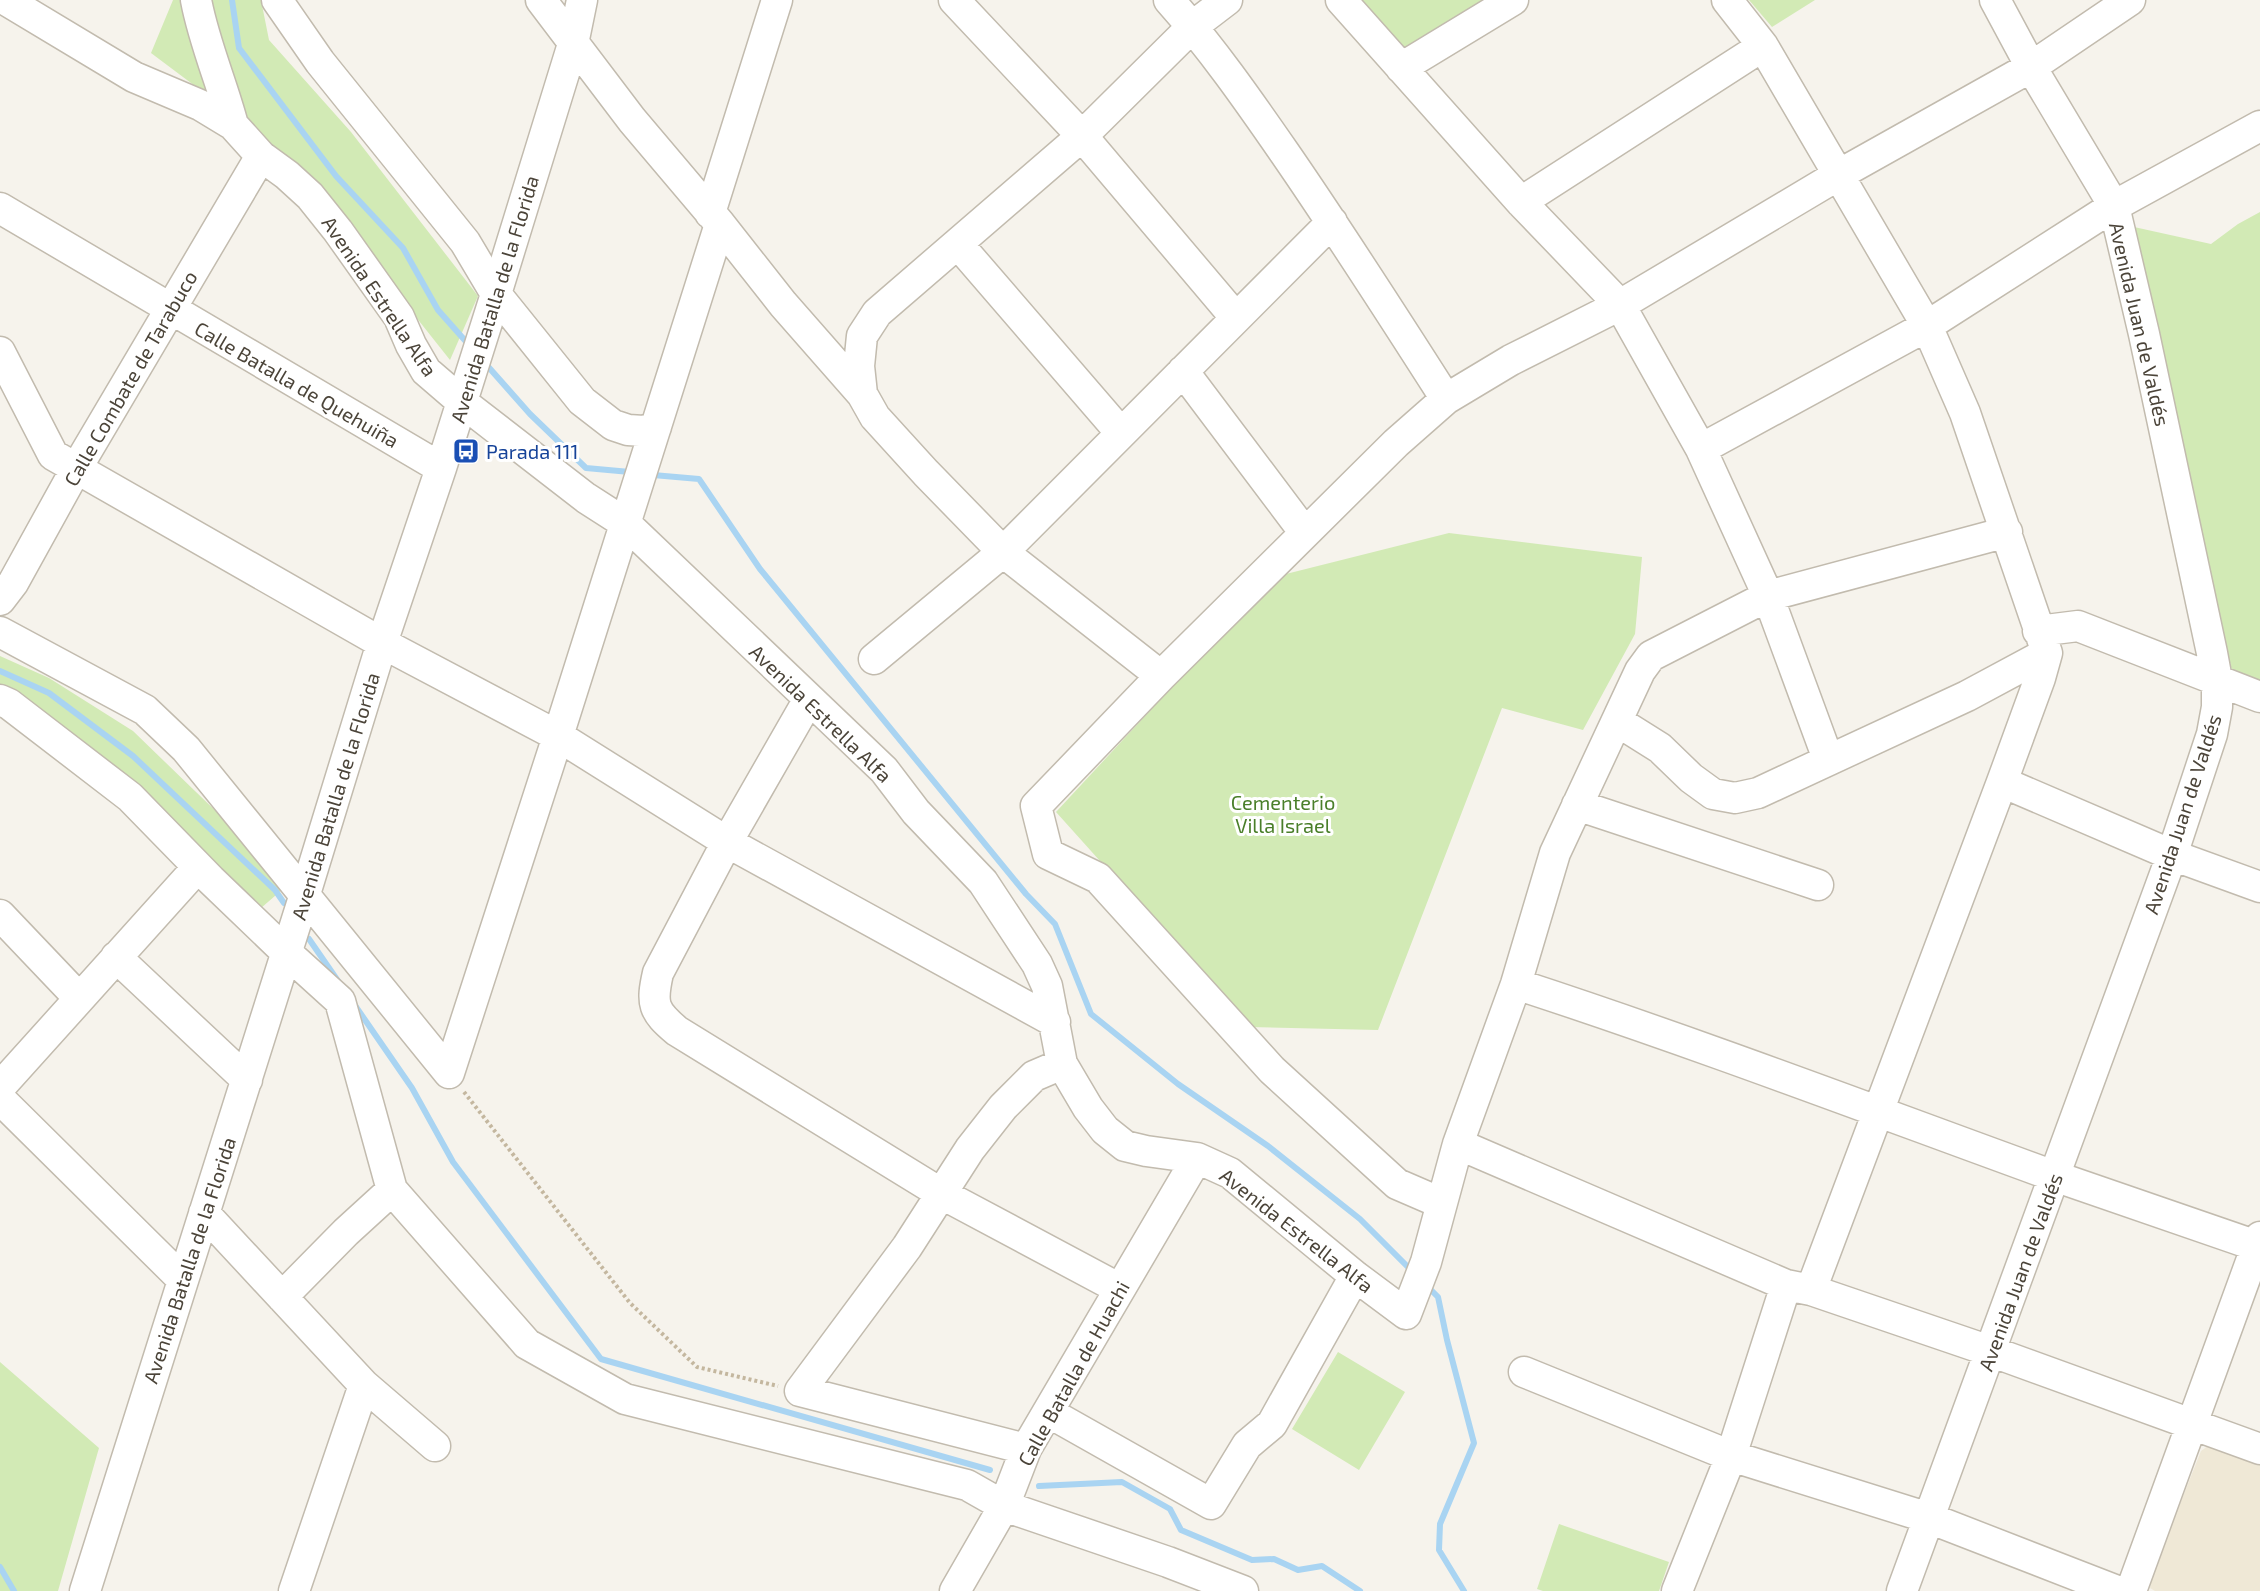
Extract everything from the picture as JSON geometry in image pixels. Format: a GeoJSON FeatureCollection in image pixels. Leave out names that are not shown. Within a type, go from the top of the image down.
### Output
{"type":"FeatureCollection","features":[{"type":"Feature","properties":{"kind":"street"},"geometry":{"type":"LineString","coordinates":[[6,0],[134,77],[200,105],[233,125]]}},
{"type":"Feature","properties":{"kind":"street"},"geometry":{"type":"LineString","coordinates":[[196,0],[201,24],[222,83],[233,125]]}},
{"type":"Feature","properties":{"kind":"street"},"geometry":{"type":"LineString","coordinates":[[276,0],[320,62],[465,242],[496,294],[582,400],[600,417],[613,425],[628,430],[644,431],[656,428]]}},
{"type":"Feature","properties":{"kind":"street"},"geometry":{"type":"LineString","coordinates":[[541,0],[632,120],[783,304],[862,394],[882,425],[926,473],[1003,552],[1161,676]]}},
{"type":"Feature","properties":{"kind":"street","name":"Avenida Batalla de la Florida"},"geometry":{"type":"LineString","coordinates":[[85,1591],[287,953],[382,643],[482,339],[573,44],[582,0]]}},
{"type":"Feature","properties":{"kind":"street"},"geometry":{"type":"LineString","coordinates":[[449,1073],[656,428],[777,0]]}},
{"type":"Feature","properties":{"kind":"street"},"geometry":{"type":"LineString","coordinates":[[954,0],[1082,136],[1236,318]]}},
{"type":"Feature","properties":{"kind":"street"},"geometry":{"type":"LineString","coordinates":[[1169,0],[1193,26],[1258,114],[1332,222],[1446,399]]}},
{"type":"Feature","properties":{"kind":"street"},"geometry":{"type":"LineString","coordinates":[[862,394],[859,366],[862,336],[877,313],[1082,136],[1193,26],[1227,0]]}},
{"type":"Feature","properties":{"kind":"street"},"geometry":{"type":"LineString","coordinates":[[1341,0],[1521,202],[1620,305],[1701,449],[1768,596],[1828,759]]}},
{"type":"Feature","properties":{"kind":"street"},"geometry":{"type":"LineString","coordinates":[[1401,68],[1514,0]]}},
{"type":"Feature","properties":{"kind":"street"},"geometry":{"type":"LineString","coordinates":[[1677,1591],[1798,1287],[1878,1110],[2040,678],[2042,642],[2007,532],[1965,413],[1928,326],[1763,46],[1727,0]]}},
{"type":"Feature","properties":{"kind":"street","name":"Avenida Juan de Valdés"},"geometry":{"type":"LineString","coordinates":[[1902,1591],[2172,855],[2212,734],[2217,707],[2217,680],[2144,334],[2114,206],[2031,67],[1995,0]]}},
{"type":"Feature","properties":{"kind":"street"},"geometry":{"type":"LineString","coordinates":[[2007,532],[1768,596],[1652,656],[1640,671],[1555,852],[1516,984],[1458,1144],[1441,1203],[1396,1184],[1272,1070],[1098,879],[1048,854],[1036,806],[1161,676],[1305,533],[1396,443],[1446,399],[1511,360],[1620,305],[1840,174],[2031,67],[2130,0]]}},
{"type":"Feature","properties":{"kind":"street"},"geometry":{"type":"LineString","coordinates":[[1521,202],[1763,46]]}},
{"type":"Feature","properties":{"kind":"street","name":"Avenida Estrella Alfa"},"geometry":{"type":"LineString","coordinates":[[233,125],[261,156],[310,196],[399,317],[411,345],[426,370],[462,402],[586,498],[626,523],[884,770],[916,812],[982,882],[1037,964],[1047,986],[1062,1064],[1088,1108],[1105,1131],[1125,1146],[1197,1158],[1230,1173],[1355,1276],[1410,1303],[1425,1265],[1441,1203]]}},
{"type":"Feature","properties":{"kind":"street"},"geometry":{"type":"LineString","coordinates":[[1701,449],[1928,326],[2114,206],[2260,126]]}},
{"type":"Feature","properties":{"kind":"street","name":"Calle Combate de Tarabuco"},"geometry":{"type":"LineString","coordinates":[[0,600],[13,583],[76,469],[261,156]]}},
{"type":"Feature","properties":{"kind":"street","name":"Calle Batalla de Quehuiña"},"geometry":{"type":"LineString","coordinates":[[0,208],[441,468]]}},
{"type":"Feature","properties":{"kind":"street"},"geometry":{"type":"LineString","coordinates":[[874,659],[1003,552],[1332,222]]}},
{"type":"Feature","properties":{"kind":"street"},"geometry":{"type":"LineString","coordinates":[[958,244],[1121,433]]}},
{"type":"Feature","properties":{"kind":"street"},"geometry":{"type":"LineString","coordinates":[[0,352],[53,455],[382,643],[558,736],[727,842],[1055,1022]]}},
{"type":"Feature","properties":{"kind":"street"},"geometry":{"type":"LineString","coordinates":[[1183,371],[1305,533]]}},
{"type":"Feature","properties":{"kind":"street"},"geometry":{"type":"LineString","coordinates":[[1617,722],[1660,748],[1691,778],[1713,794],[1735,798],[1758,793],[1967,696],[2042,642],[2078,626],[2260,697]]}},
{"type":"Feature","properties":{"kind":"street"},"geometry":{"type":"LineString","coordinates":[[0,632],[145,710],[186,749],[449,1073]]}},
{"type":"Feature","properties":{"kind":"street"},"geometry":{"type":"LineString","coordinates":[[809,699],[727,842],[658,973],[654,993],[659,1016],[677,1031],[942,1194],[1120,1289]]}},
{"type":"Feature","properties":{"kind":"street"},"geometry":{"type":"LineString","coordinates":[[0,700],[9,704],[130,797],[198,867],[340,1001],[392,1190],[527,1344],[626,1399],[967,1485],[1004,1506],[1168,1562],[1243,1591]]}},
{"type":"Feature","properties":{"kind":"street"},"geometry":{"type":"LineString","coordinates":[[2002,782],[2172,855],[2260,887]]}},
{"type":"Feature","properties":{"kind":"street"},"geometry":{"type":"LineString","coordinates":[[1577,805],[1818,885]]}},
{"type":"Feature","properties":{"kind":"street"},"geometry":{"type":"LineString","coordinates":[[0,1086],[198,867]]}},
{"type":"Feature","properties":{"kind":"street"},"geometry":{"type":"LineString","coordinates":[[0,915],[80,998]]}},
{"type":"Feature","properties":{"kind":"street"},"geometry":{"type":"LineString","coordinates":[[116,957],[247,1080]]}},
{"type":"Feature","properties":{"kind":"street"},"geometry":{"type":"LineString","coordinates":[[1516,984],[1645,1026],[2055,1176],[2259,1243],[2131,1591]]}},
{"type":"Feature","properties":{"kind":"street"},"geometry":{"type":"LineString","coordinates":[[1026,1449],[800,1391],[907,1247],[970,1149],[1003,1107],[1034,1076],[1062,1064]]}},
{"type":"Feature","properties":{"kind":"street"},"geometry":{"type":"LineString","coordinates":[[0,1099],[183,1280]]}},
{"type":"Feature","properties":{"kind":"street"},"geometry":{"type":"LineString","coordinates":[[1458,1144],[1798,1287],[1990,1351],[2260,1449]]}},
{"type":"Feature","properties":{"kind":"street","name":"Calle Batalla de Huachi"},"geometry":{"type":"LineString","coordinates":[[955,1591],[1004,1506],[1026,1449],[1197,1158]]}},
{"type":"Feature","properties":{"kind":"street"},"geometry":{"type":"LineString","coordinates":[[282,1297],[392,1190]]}},
{"type":"Feature","properties":{"kind":"street"},"geometry":{"type":"LineString","coordinates":[[204,1213],[364,1385],[435,1446]]}},
{"type":"Feature","properties":{"kind":"street"},"geometry":{"type":"LineString","coordinates":[[1048,1412],[1211,1504],[1247,1445],[1272,1424],[1355,1276]]}},
{"type":"Feature","properties":{"kind":"street"},"geometry":{"type":"LineString","coordinates":[[1524,1372],[1731,1456],[1929,1518],[2118,1591]]}},
{"type":"Feature","properties":{"kind":"street"},"geometry":{"type":"LineString","coordinates":[[294,1591],[364,1385]]}},
{"type":"Feature","properties":{"kind":"path"},"geometry":{"type":"LineString","coordinates":[[449,1073],[630,1303],[697,1367],[800,1391]]}},
{"type":"Feature","properties":{"kind":"shaded area"},"geometry":{"type":"Polygon","coordinates":[[[2212,1443],[2260,1461],[2260,1591],[2155,1591],[2150,1588],[2153,1572],[2201,1451],[2212,1443]]]}},
{"type":"Feature","properties":{"kind":"green space"},"geometry":{"type":"Polygon","coordinates":[[[173,0],[261,0],[269,40],[351,132],[478,296],[450,360],[335,215],[259,134],[151,53],[173,0]]]}},
{"type":"Feature","properties":{"kind":"green space"},"geometry":{"type":"Polygon","coordinates":[[[1359,0],[1489,0],[1405,53],[1359,0]]]}},
{"type":"Feature","properties":{"kind":"green space"},"geometry":{"type":"Polygon","coordinates":[[[1749,0],[1815,0],[1772,27],[1749,0]]]}},
{"type":"Feature","properties":{"kind":"green space"},"geometry":{"type":"Polygon","coordinates":[[[2260,212],[2260,684],[2233,675],[2125,225],[2211,244],[2238,224],[2260,212]]]}},
{"type":"Feature","properties":{"kind":"green space","name":"Cementerio Villa Israel"},"geometry":{"type":"Polygon","coordinates":[[[1449,533],[1642,557],[1635,634],[1583,730],[1502,708],[1378,1030],[1249,1027],[1056,812],[1274,577],[1449,533]]]}},
{"type":"Feature","properties":{"kind":"green space"},"geometry":{"type":"Polygon","coordinates":[[[0,656],[49,678],[133,731],[290,883],[261,908],[0,695],[0,656]]]}},
{"type":"Feature","properties":{"kind":"green space"},"geometry":{"type":"Polygon","coordinates":[[[1338,1352],[1405,1392],[1359,1470],[1292,1429],[1338,1352]]]}},
{"type":"Feature","properties":{"kind":"green space"},"geometry":{"type":"Polygon","coordinates":[[[0,1362],[99,1448],[58,1591],[0,1591],[0,1362]]]}},
{"type":"Feature","properties":{"kind":"green space"},"geometry":{"type":"Polygon","coordinates":[[[1559,1524],[1669,1562],[1659,1591],[1543,1591],[1537,1589],[1559,1524]]]}},
{"type":"Feature","properties":{"kind":"waterway"},"geometry":{"type":"LineString","coordinates":[[232,0],[239,48],[336,176],[403,248],[438,310],[469,345]]}},
{"type":"Feature","properties":{"kind":"waterway"},"geometry":{"type":"LineString","coordinates":[[484,362],[530,414],[586,468],[630,472]]}},
{"type":"Feature","properties":{"kind":"waterway"},"geometry":{"type":"LineString","coordinates":[[653,475],[699,479],[760,569],[1026,894],[1055,924],[1091,1014],[1178,1084],[1268,1146],[1360,1219],[1413,1272]]}},
{"type":"Feature","properties":{"kind":"waterway"},"geometry":{"type":"LineString","coordinates":[[0,671],[49,693],[133,756],[275,890],[284,903]]}},
{"type":"Feature","properties":{"kind":"waterway"},"geometry":{"type":"LineString","coordinates":[[309,939],[338,981]]}},
{"type":"Feature","properties":{"kind":"waterway"},"geometry":{"type":"LineString","coordinates":[[354,1004],[412,1088],[453,1162],[601,1359],[990,1470]]}},
{"type":"Feature","properties":{"kind":"waterway"},"geometry":{"type":"LineString","coordinates":[[1427,1286],[1438,1297],[1474,1443],[1440,1524],[1439,1550],[1464,1591]]}},
{"type":"Feature","properties":{"kind":"waterway"},"geometry":{"type":"LineString","coordinates":[[1039,1486],[1122,1482],[1170,1509],[1181,1530],[1252,1560],[1274,1559],[1298,1570],[1322,1566],[1360,1591]]}},
{"type":"Feature","properties":{"kind":"waterway"},"geometry":{"type":"LineString","coordinates":[[0,1567],[14,1591]]}},
{"type":"Feature","properties":{"kind":"place","name":"Parada 111"},"geometry":{"type":"Point","coordinates":[466,451]}}]}
